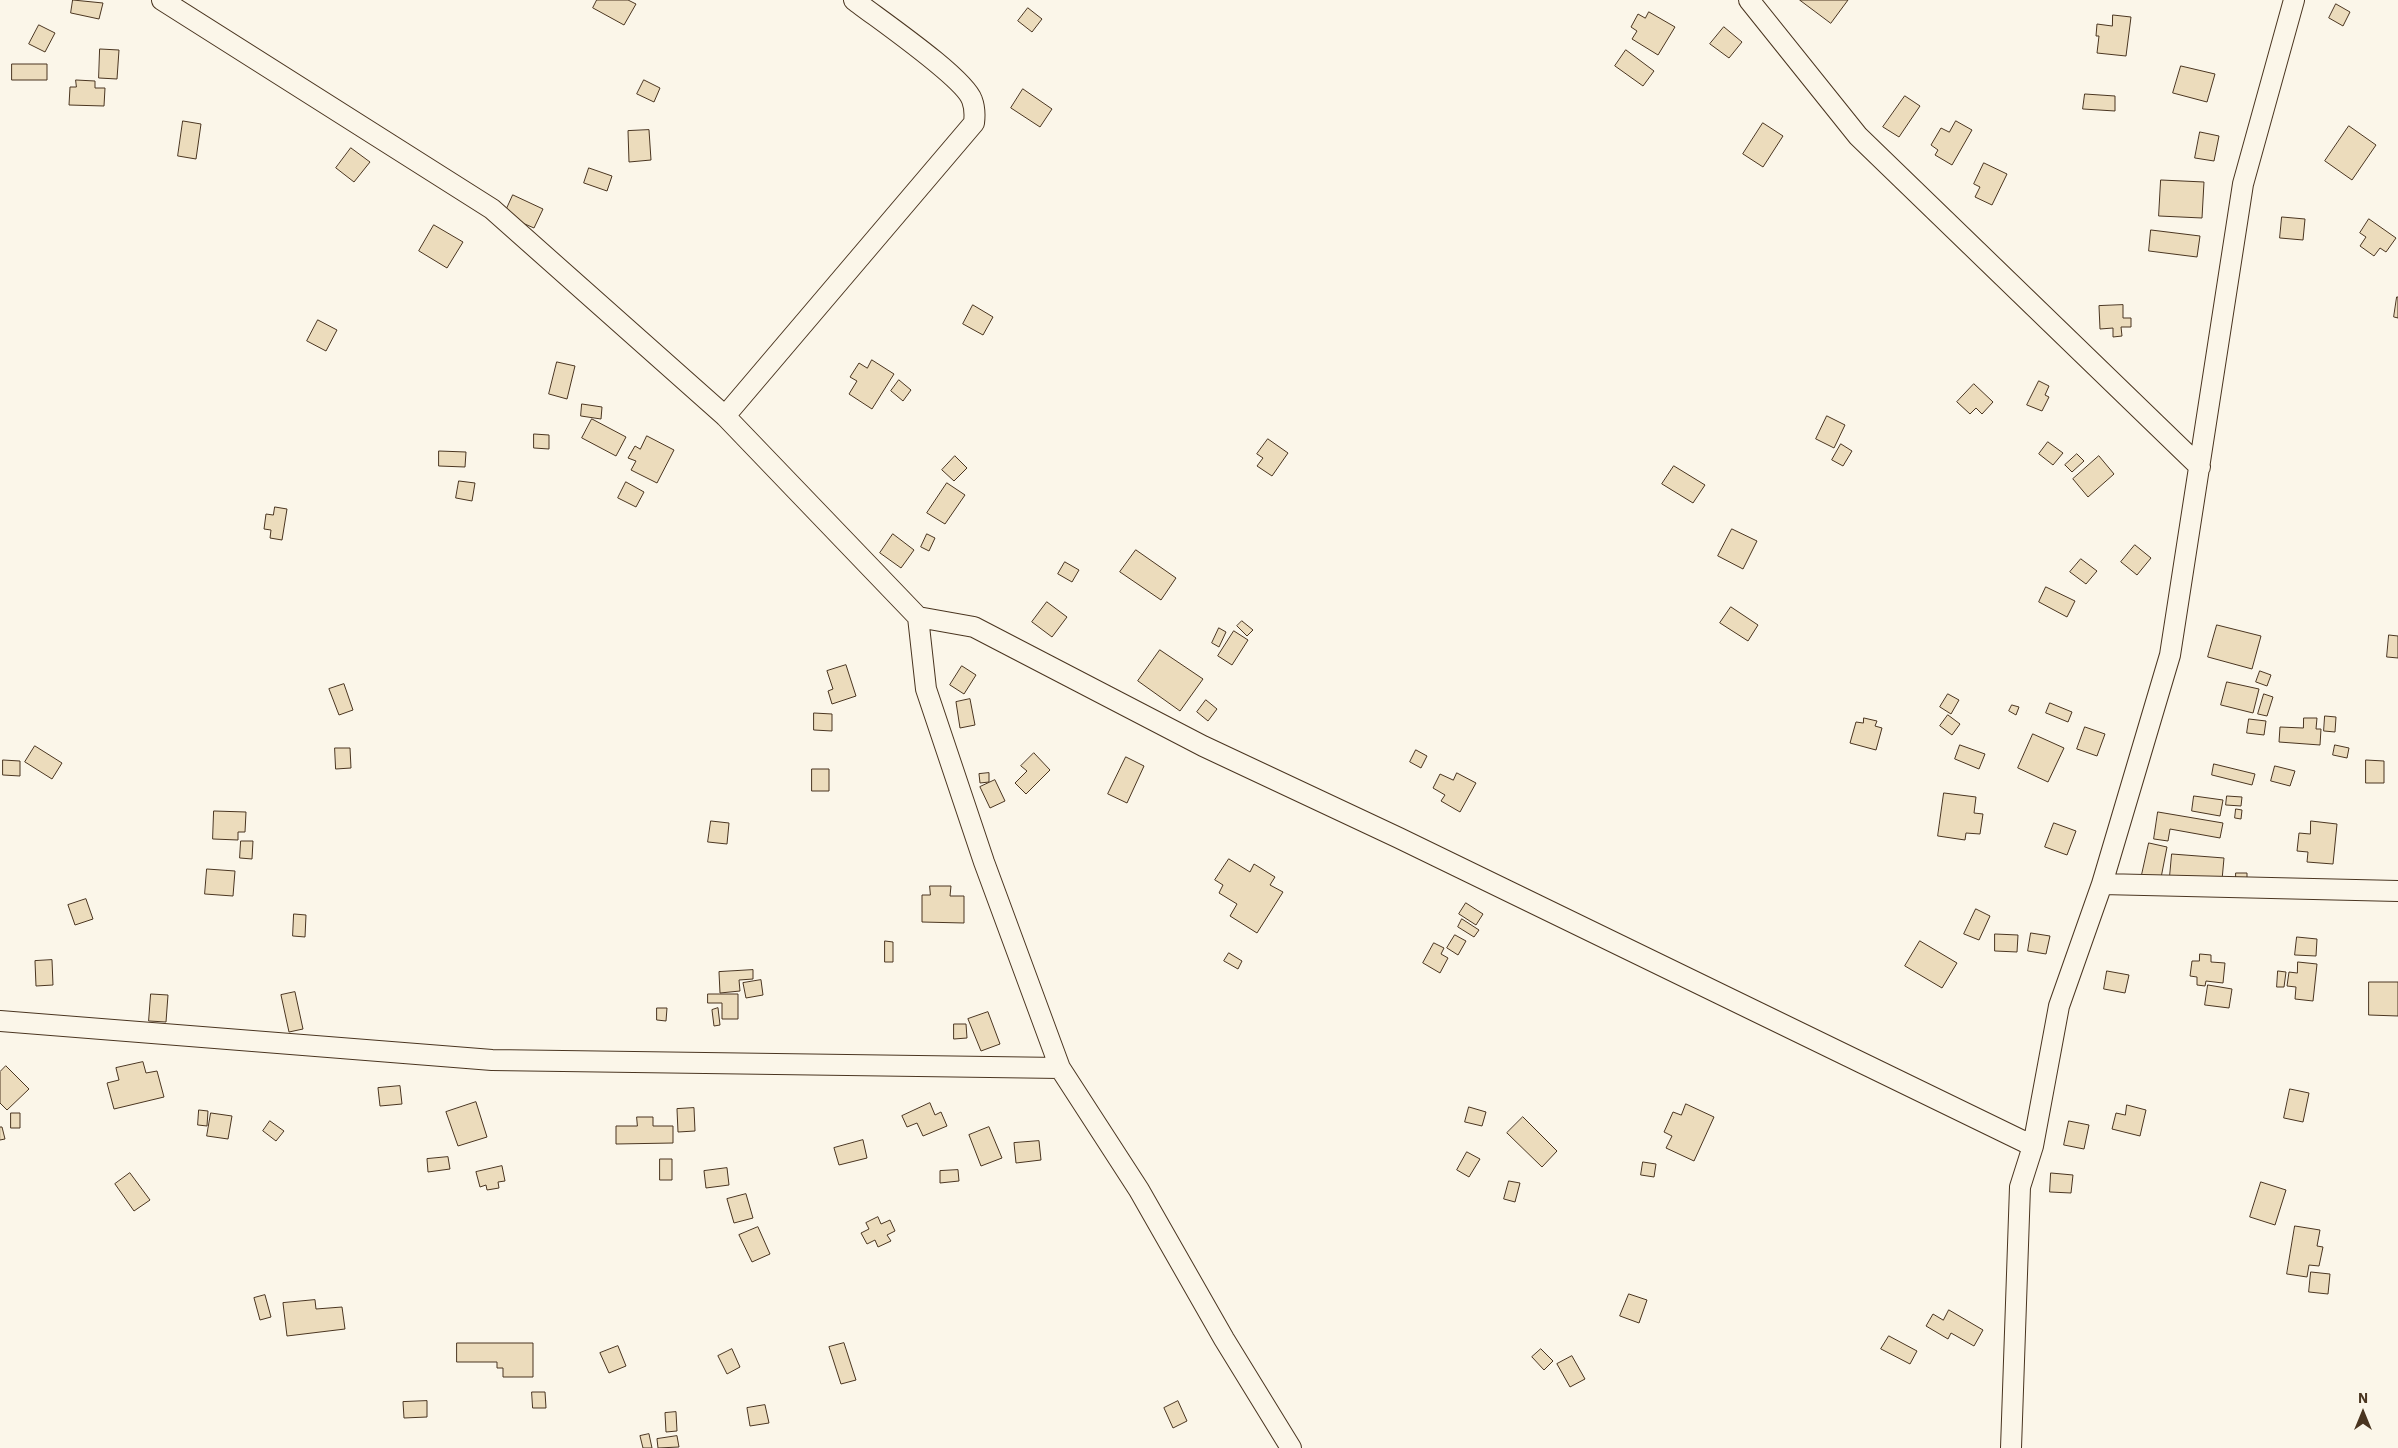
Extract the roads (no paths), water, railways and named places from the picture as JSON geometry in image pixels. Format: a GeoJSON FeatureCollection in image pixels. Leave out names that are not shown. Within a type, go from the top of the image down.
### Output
{"type":"FeatureCollection","features":[{"type":"Feature","properties":{"kind":"street"},"geometry":{"type":"LineString","coordinates":[[162,0],[492,209],[725,416],[918,617],[974,627],[1204,746],[1399,838],[2033,1146]]}},
{"type":"Feature","properties":{"kind":"street"},"geometry":{"type":"LineString","coordinates":[[725,416],[974,123],[975,113],[972,98],[956,78],[854,0]]}},
{"type":"Feature","properties":{"kind":"street"},"geometry":{"type":"LineString","coordinates":[[1749,0],[1858,136],[2200,467]]}},
{"type":"Feature","properties":{"kind":"street"},"geometry":{"type":"LineString","coordinates":[[2011,1448],[2020,1187],[2033,1146],[2059,1006],[2102,884],[2170,655],[2243,184],[2294,0]]}},
{"type":"Feature","properties":{"kind":"street"},"geometry":{"type":"LineString","coordinates":[[918,617],[926,689],[984,862],[1060,1068],[1139,1190],[1224,1339],[1291,1448]]}},
{"type":"Feature","properties":{"kind":"street"},"geometry":{"type":"LineString","coordinates":[[2102,884],[2398,891]]}},
{"type":"Feature","properties":{"kind":"street"},"geometry":{"type":"LineString","coordinates":[[0,1021],[492,1060],[1060,1068]]}}]}
